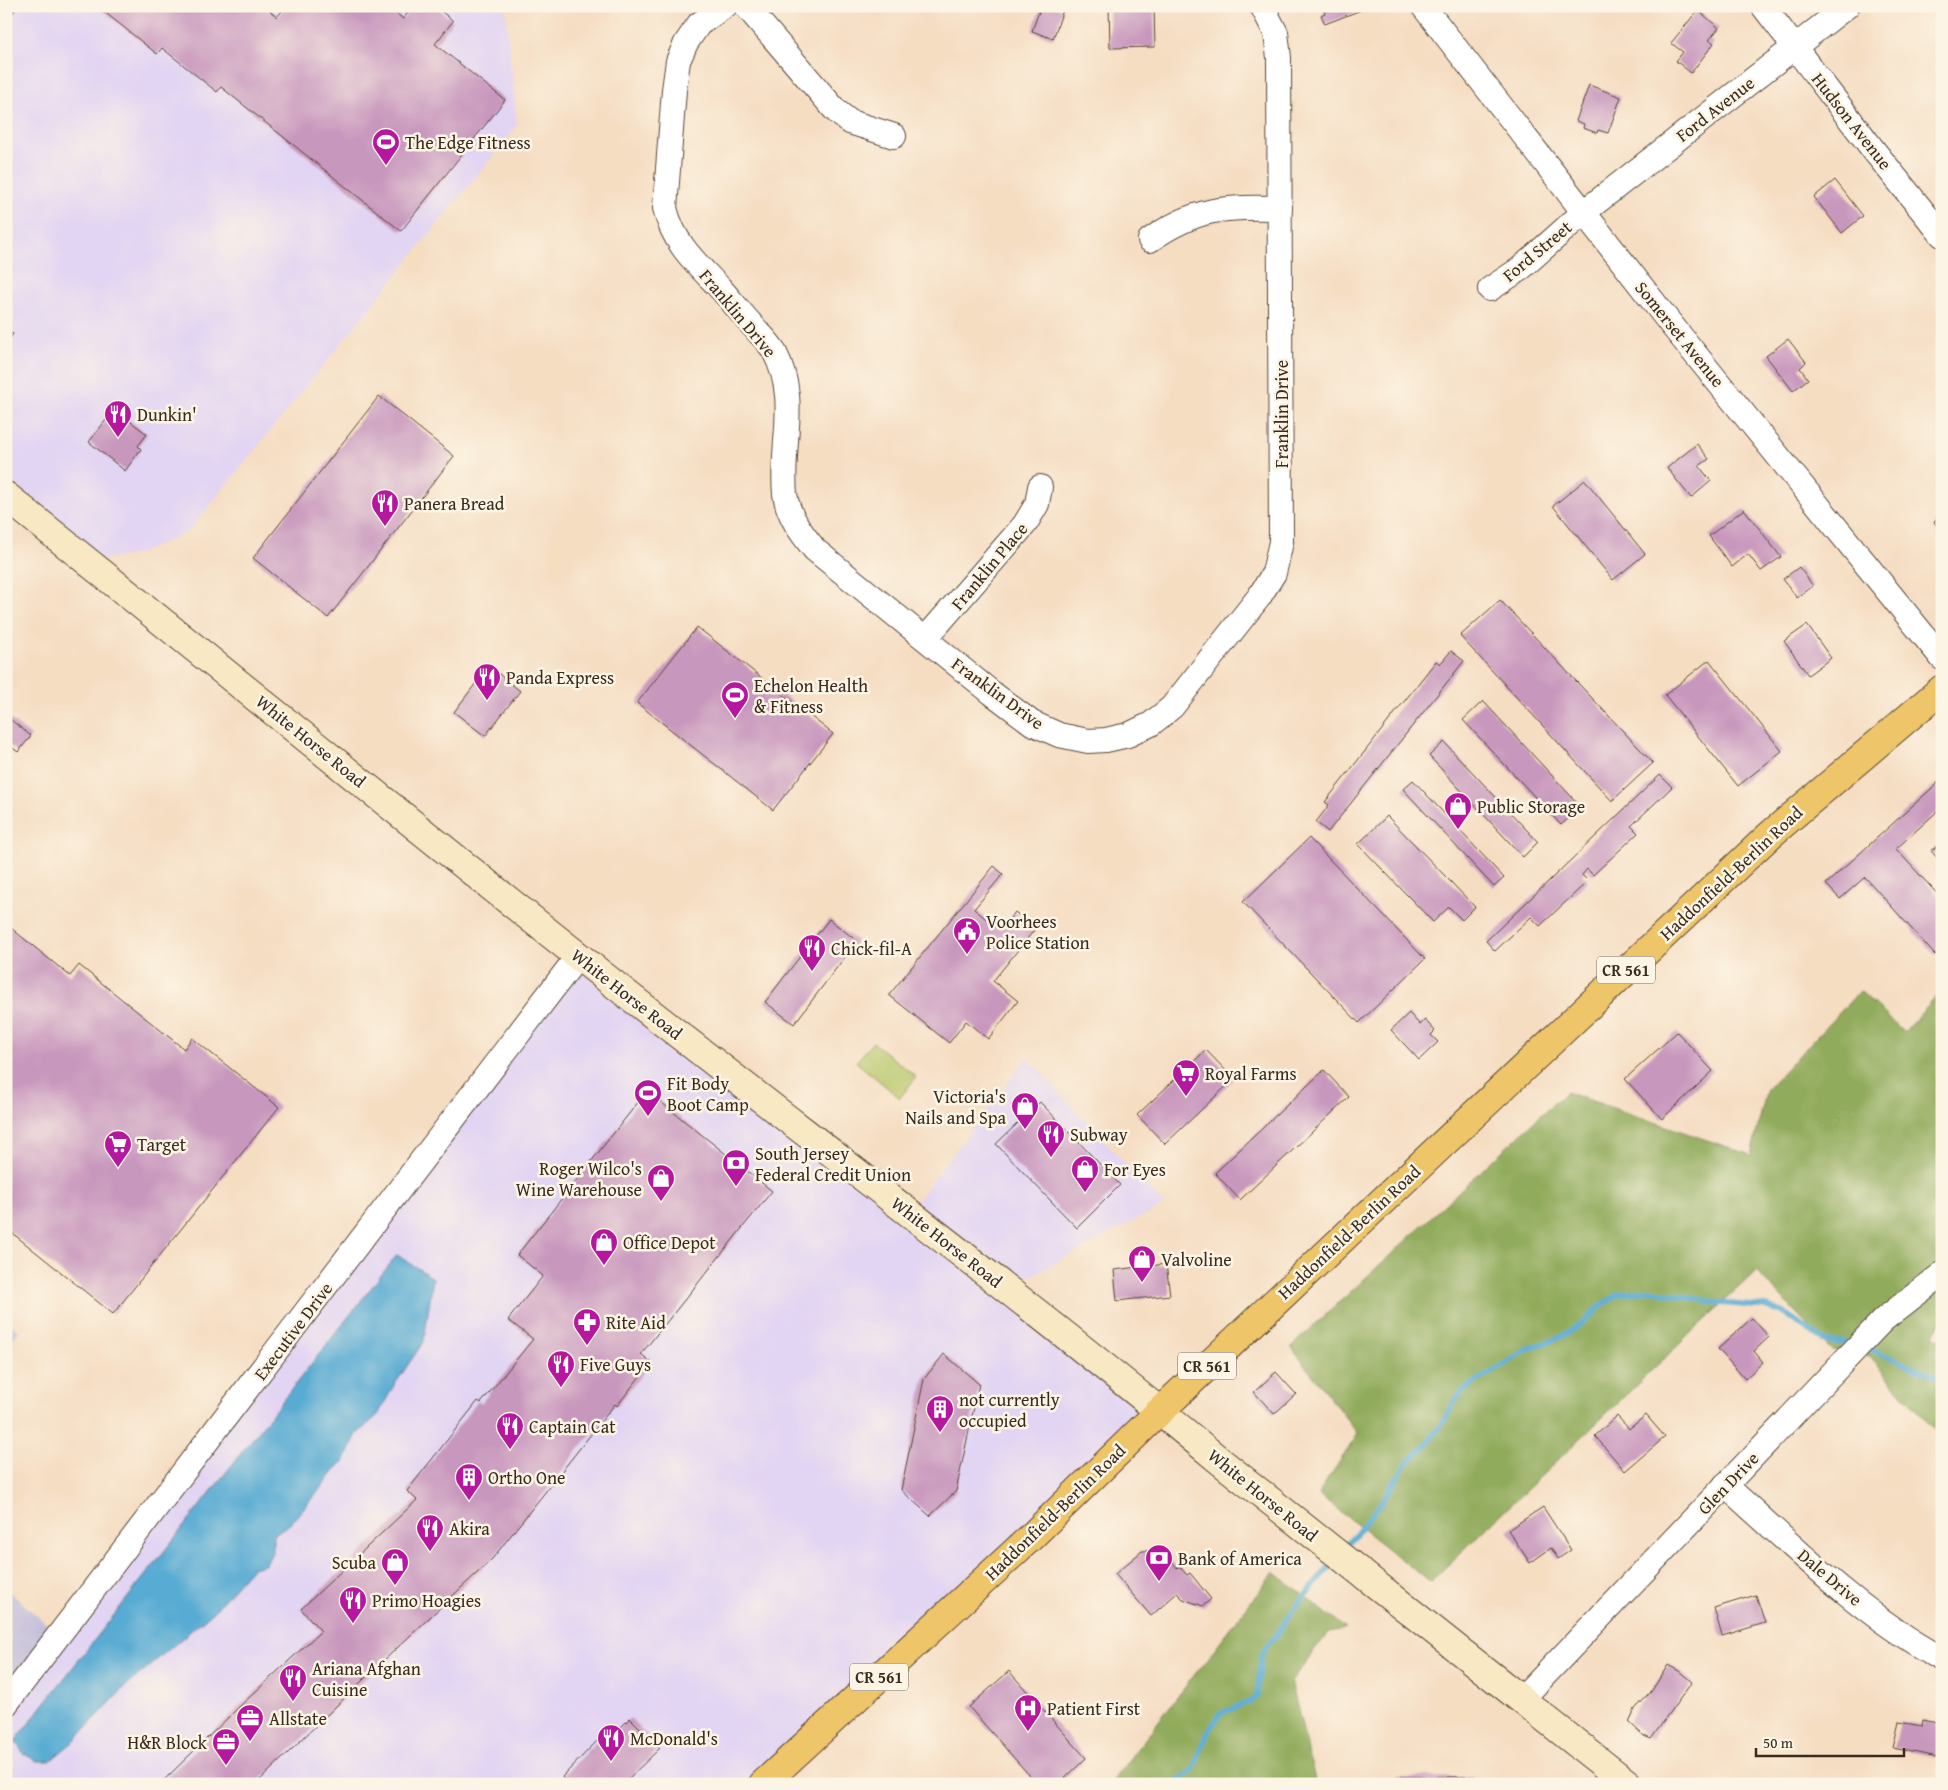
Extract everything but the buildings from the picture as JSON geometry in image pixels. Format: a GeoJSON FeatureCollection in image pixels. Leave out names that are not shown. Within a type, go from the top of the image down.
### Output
{"type":"FeatureCollection","features":[{"type":"Feature","properties":{"kind":"main road","name":"White Horse Road"},"geometry":{"type":"LineString","coordinates":[[6,496],[578,956],[967,1258],[1628,1784]]}},
{"type":"Feature","properties":{"kind":"main road","name":"Haddonfield-Berlin Road"},"geometry":{"type":"LineString","coordinates":[[763,1784],[1030,1537],[1160,1411],[1770,835],[1942,689]]}},
{"type":"Feature","properties":{"kind":"street","name":"Franklin Drive"},"geometry":{"type":"LineString","coordinates":[[725,6],[699,24],[686,43],[678,61],[665,208],[669,224],[676,239],[774,350],[786,380],[789,414],[785,456],[786,495],[793,518],[815,550],[992,693],[1032,723],[1059,735],[1088,741],[1106,740],[1128,735],[1151,724],[1172,706],[1260,597],[1274,573],[1281,542],[1279,58],[1276,34],[1262,6]]}},
{"type":"Feature","properties":{"kind":"street"},"geometry":{"type":"LineString","coordinates":[[746,6],[836,110],[850,122],[894,136]]}},
{"type":"Feature","properties":{"kind":"street","name":"Somerset Avenue"},"geometry":{"type":"LineString","coordinates":[[1423,6],[1670,323],[1942,658]]}},
{"type":"Feature","properties":{"kind":"street","name":"Hudson Avenue"},"geometry":{"type":"LineString","coordinates":[[1763,6],[1942,235]]}},
{"type":"Feature","properties":{"kind":"street","name":"Ford Avenue"},"geometry":{"type":"LineString","coordinates":[[1584,212],[1847,6]]}},
{"type":"Feature","properties":{"kind":"street"},"geometry":{"type":"LineString","coordinates":[[1150,240],[1169,227],[1195,215],[1230,208],[1280,208]]}},
{"type":"Feature","properties":{"kind":"street","name":"Ford Street"},"geometry":{"type":"LineString","coordinates":[[1490,289],[1520,269],[1584,212]]}},
{"type":"Feature","properties":{"kind":"street","name":"Franklin Place"},"geometry":{"type":"LineString","coordinates":[[926,638],[1025,524],[1037,504],[1040,487]]}},
{"type":"Feature","properties":{"kind":"street","name":"Executive Drive"},"geometry":{"type":"LineString","coordinates":[[6,1704],[578,956]]}},
{"type":"Feature","properties":{"kind":"street","name":"Glen Drive"},"geometry":{"type":"LineString","coordinates":[[1521,1700],[1883,1320],[1942,1274]]}},
{"type":"Feature","properties":{"kind":"street","name":"Dale Drive"},"geometry":{"type":"LineString","coordinates":[[1725,1485],[1838,1588],[1917,1646],[1942,1659]]}},
{"type":"Feature","properties":{"kind":"shaded area"},"geometry":{"type":"Polygon","coordinates":[[[6,6],[505,6],[517,126],[189,531],[139,554],[89,562],[6,496],[6,6]]]}},
{"type":"Feature","properties":{"kind":"shaded area"},"geometry":{"type":"Polygon","coordinates":[[[578,956],[908,1212],[1027,1058],[1164,1205],[1006,1289],[1160,1411],[763,1784],[6,1784],[6,1704],[578,956]]]}},
{"type":"Feature","properties":{"kind":"shaded area"},"geometry":{"type":"Polygon","coordinates":[[[6,1321],[19,1331],[6,1347],[6,1321]]]}},
{"type":"Feature","properties":{"kind":"shaded area"},"geometry":{"type":"Polygon","coordinates":[[[6,1589],[59,1635],[6,1704],[6,1589]]]}},
{"type":"Feature","properties":{"kind":"green space"},"geometry":{"type":"Polygon","coordinates":[[[1860,991],[1904,1032],[1942,991],[1942,1318],[1934,1335],[1942,1340],[1942,1438],[1870,1357],[1832,1350],[1756,1271],[1430,1582],[1318,1494],[1358,1434],[1291,1347],[1566,1092],[1751,1155],[1767,1089],[1860,991]]]}},
{"type":"Feature","properties":{"kind":"green space"},"geometry":{"type":"Polygon","coordinates":[[[873,1042],[916,1077],[900,1098],[856,1062],[873,1042]]]}},
{"type":"Feature","properties":{"kind":"green space"},"geometry":{"type":"Polygon","coordinates":[[[1274,1572],[1346,1629],[1329,1632],[1291,1681],[1316,1784],[1110,1784],[1274,1572]]]}},
{"type":"Feature","properties":{"kind":"water"},"geometry":{"type":"Polygon","coordinates":[[[397,1255],[433,1278],[424,1341],[393,1387],[378,1415],[357,1434],[345,1459],[291,1523],[273,1535],[273,1551],[265,1565],[252,1568],[213,1612],[126,1686],[73,1742],[50,1761],[37,1761],[24,1754],[15,1741],[397,1255]]]}},
{"type":"Feature","properties":{"kind":"waterway"},"geometry":{"type":"LineString","coordinates":[[1343,1550],[1378,1507],[1406,1464],[1423,1448],[1440,1427],[1457,1398],[1465,1389],[1528,1349],[1561,1337],[1619,1294],[1649,1290],[1719,1303],[1767,1307],[1783,1312],[1822,1339],[1831,1342],[1851,1343]]}},
{"type":"Feature","properties":{"kind":"waterway"},"geometry":{"type":"LineString","coordinates":[[1865,1347],[1942,1379]]}},
{"type":"Feature","properties":{"kind":"waterway"},"geometry":{"type":"LineString","coordinates":[[1172,1784],[1191,1772],[1209,1730],[1221,1713],[1252,1701],[1257,1696],[1261,1656],[1294,1609],[1334,1561]]}},
{"type":"Feature","properties":{"kind":"place","name":"The Edge Fitness"},"geometry":{"type":"Point","coordinates":[386,166]}},
{"type":"Feature","properties":{"kind":"place","name":"Dunkin'"},"geometry":{"type":"Point","coordinates":[118,438]}},
{"type":"Feature","properties":{"kind":"place","name":"Panera Bread"},"geometry":{"type":"Point","coordinates":[385,527]}},
{"type":"Feature","properties":{"kind":"place","name":"Panda Express"},"geometry":{"type":"Point","coordinates":[487,701]}},
{"type":"Feature","properties":{"kind":"place","name":"Echelon Health & Fitness"},"geometry":{"type":"Point","coordinates":[735,719]}},
{"type":"Feature","properties":{"kind":"place","name":"Public Storage"},"geometry":{"type":"Point","coordinates":[1458,830]}},
{"type":"Feature","properties":{"kind":"place","name":"Voorhees Police Station"},"geometry":{"type":"Point","coordinates":[967,955]}},
{"type":"Feature","properties":{"kind":"place","name":"Chick-fil-A"},"geometry":{"type":"Point","coordinates":[812,972]}},
{"type":"Feature","properties":{"kind":"place","name":"Royal Farms"},"geometry":{"type":"Point","coordinates":[1186,1097]}},
{"type":"Feature","properties":{"kind":"place","name":"Fit Body Boot Camp"},"geometry":{"type":"Point","coordinates":[648,1117]}},
{"type":"Feature","properties":{"kind":"place","name":"Victoria's Nails and Spa"},"geometry":{"type":"Point","coordinates":[1025,1130]}},
{"type":"Feature","properties":{"kind":"place","name":"Subway"},"geometry":{"type":"Point","coordinates":[1051,1158]}},
{"type":"Feature","properties":{"kind":"place","name":"Target"},"geometry":{"type":"Point","coordinates":[118,1168]}},
{"type":"Feature","properties":{"kind":"place","name":"South Jersey Federal Credit Union"},"geometry":{"type":"Point","coordinates":[736,1187]}},
{"type":"Feature","properties":{"kind":"place","name":"For Eyes"},"geometry":{"type":"Point","coordinates":[1085,1193]}},
{"type":"Feature","properties":{"kind":"place","name":"Roger Wilco's Wine Warehouse"},"geometry":{"type":"Point","coordinates":[661,1202]}},
{"type":"Feature","properties":{"kind":"place","name":"Office Depot"},"geometry":{"type":"Point","coordinates":[604,1266]}},
{"type":"Feature","properties":{"kind":"place","name":"Valvoline"},"geometry":{"type":"Point","coordinates":[1142,1283]}},
{"type":"Feature","properties":{"kind":"place","name":"Rite Aid"},"geometry":{"type":"Point","coordinates":[587,1346]}},
{"type":"Feature","properties":{"kind":"place","name":"Five Guys"},"geometry":{"type":"Point","coordinates":[561,1388]}},
{"type":"Feature","properties":{"kind":"place","name":"not currently occupied"},"geometry":{"type":"Point","coordinates":[940,1433]}},
{"type":"Feature","properties":{"kind":"place","name":"Captain Cat"},"geometry":{"type":"Point","coordinates":[510,1450]}},
{"type":"Feature","properties":{"kind":"place","name":"Ortho One"},"geometry":{"type":"Point","coordinates":[469,1501]}},
{"type":"Feature","properties":{"kind":"place","name":"Akira"},"geometry":{"type":"Point","coordinates":[430,1552]}},
{"type":"Feature","properties":{"kind":"place","name":"Bank of America"},"geometry":{"type":"Point","coordinates":[1159,1582]}},
{"type":"Feature","properties":{"kind":"place","name":"Scuba"},"geometry":{"type":"Point","coordinates":[395,1586]}},
{"type":"Feature","properties":{"kind":"place","name":"Primo Hoagies"},"geometry":{"type":"Point","coordinates":[353,1624]}},
{"type":"Feature","properties":{"kind":"place","name":"Ariana Afghan Cuisine"},"geometry":{"type":"Point","coordinates":[293,1702]}},
{"type":"Feature","properties":{"kind":"place","name":"Patient First"},"geometry":{"type":"Point","coordinates":[1028,1732]}},
{"type":"Feature","properties":{"kind":"place","name":"Allstate"},"geometry":{"type":"Point","coordinates":[250,1742]}},
{"type":"Feature","properties":{"kind":"place","name":"McDonald's"},"geometry":{"type":"Point","coordinates":[611,1762]}},
{"type":"Feature","properties":{"kind":"place","name":"H&R Block"},"geometry":{"type":"Point","coordinates":[226,1766]}}]}
